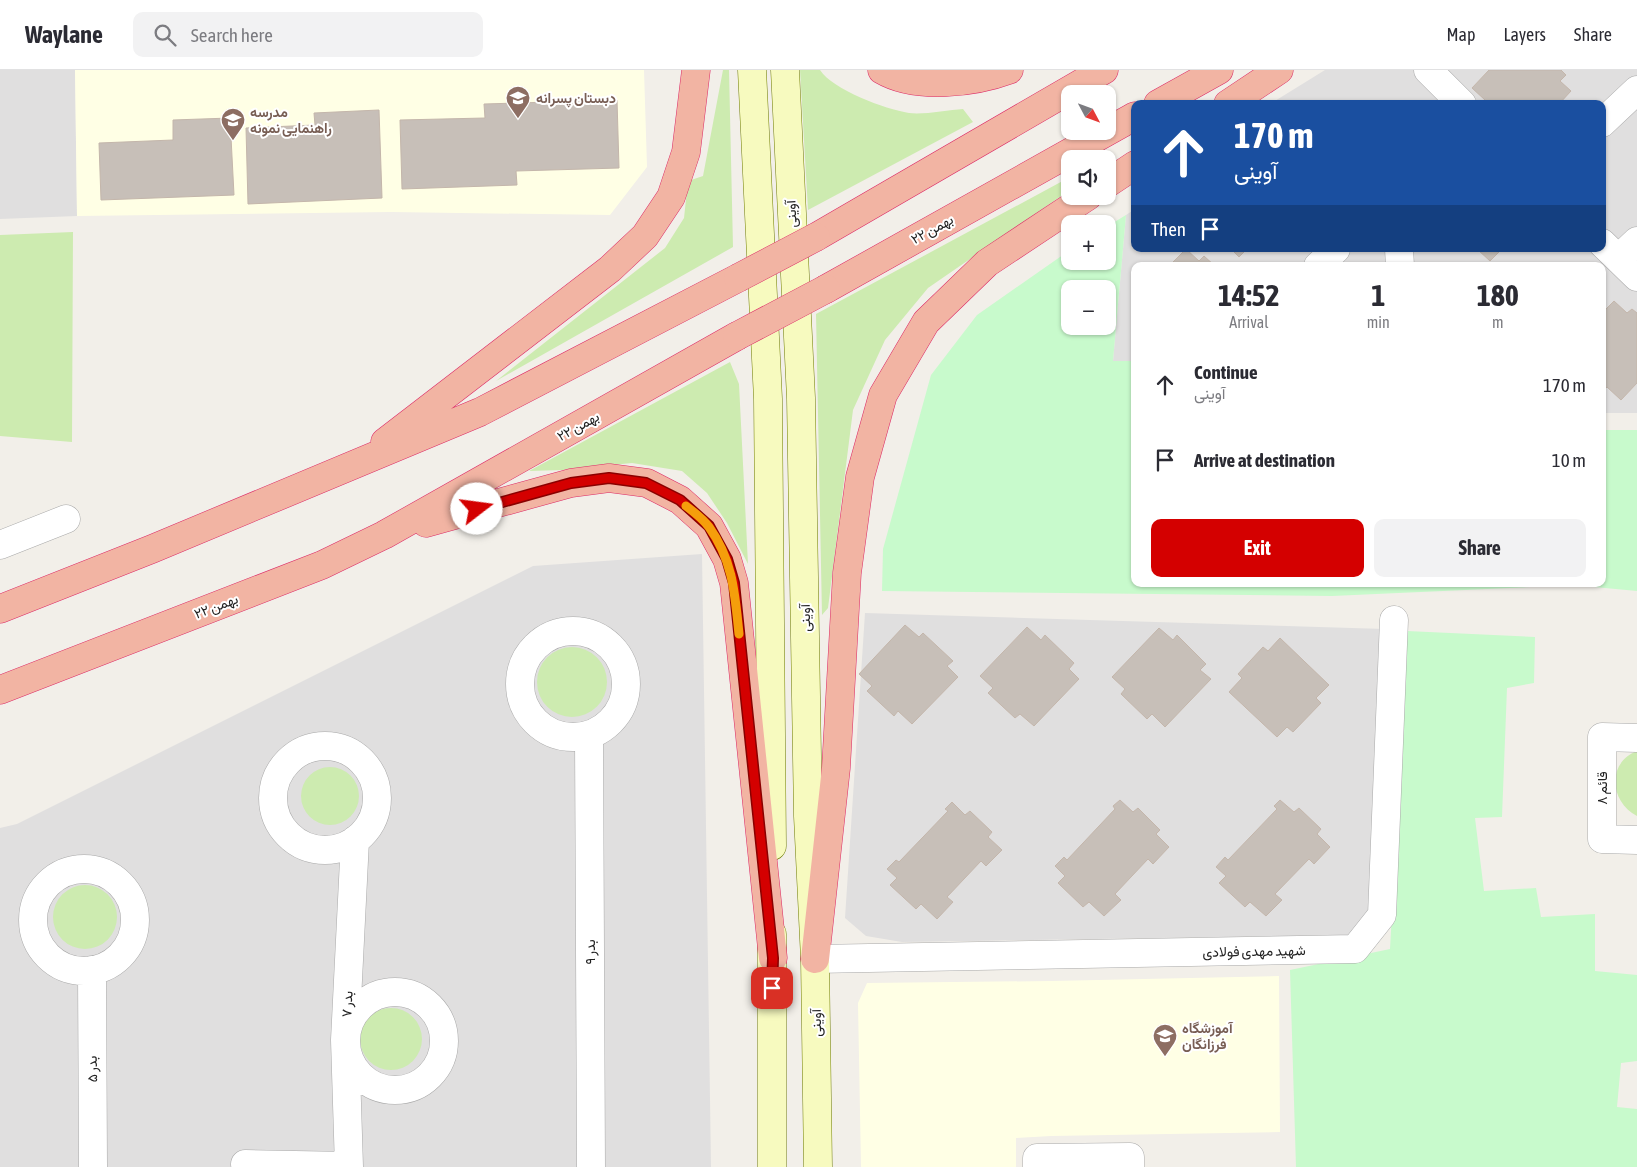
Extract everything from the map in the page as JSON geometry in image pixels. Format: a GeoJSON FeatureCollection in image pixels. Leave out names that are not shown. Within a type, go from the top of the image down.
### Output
{"type":"FeatureCollection","features":[{"type":"Feature","properties":{"kind":"highway"},"geometry":{"type":"LineString","coordinates":[[354,466],[610,268],[645,236],[671,197],[686,152],[696,70]]}},
{"type":"Feature","properties":{"kind":"highway"},"geometry":{"type":"LineString","coordinates":[[882,70],[893,76],[941,84],[990,77],[1009,70]]}},
{"type":"Feature","properties":{"kind":"highway"},"geometry":{"type":"LineString","coordinates":[[0,609],[152,549],[480,412],[816,237],[1104,70]]}},
{"type":"Feature","properties":{"kind":"highway"},"geometry":{"type":"LineString","coordinates":[[1165,100],[1219,70]]}},
{"type":"Feature","properties":{"kind":"highway"},"geometry":{"type":"LineString","coordinates":[[1234,100],[1279,70]]}},
{"type":"Feature","properties":{"kind":"highway","name":"۲۲ بهمن"},"geometry":{"type":"LineString","coordinates":[[0,690],[322,565],[384,535],[1131,118]]}},
{"type":"Feature","properties":{"kind":"highway"},"geometry":{"type":"LineString","coordinates":[[1116,178],[1131,168]]}},
{"type":"Feature","properties":{"kind":"highway"},"geometry":{"type":"LineString","coordinates":[[815,959],[836,768],[847,573],[860,476],[883,395],[926,322],[987,263],[1074,205]]}},
{"type":"Feature","properties":{"kind":"highway"},"geometry":{"type":"LineString","coordinates":[[384,535],[571,483],[609,478],[646,483],[680,500],[709,526],[727,559],[734,583],[773,958]]}},
{"type":"Feature","properties":{"kind":"main road"},"geometry":{"type":"LineString","coordinates":[[752,70],[768,399],[773,958],[772,1167]]}},
{"type":"Feature","properties":{"kind":"main road","name":"آوینی"},"geometry":{"type":"LineString","coordinates":[[785,70],[801,398],[808,806],[815,959],[818,1167]]}},
{"type":"Feature","properties":{"kind":"street"},"geometry":{"type":"LineString","coordinates":[[1428,70],[1458,100]]}},
{"type":"Feature","properties":{"kind":"street"},"geometry":{"type":"LineString","coordinates":[[1606,118],[1637,90]]}},
{"type":"Feature","properties":{"kind":"street"},"geometry":{"type":"LineString","coordinates":[[1322,262],[1333,252]]}},
{"type":"Feature","properties":{"kind":"street"},"geometry":{"type":"LineString","coordinates":[[0,545],[66,519]]}},
{"type":"Feature","properties":{"kind":"street","name":"شهید مهدی فولادی"},"geometry":{"type":"LineString","coordinates":[[815,959],[1355,949],[1382,915],[1394,620]]}},
{"type":"Feature","properties":{"kind":"street","name":"بدر ۹"},"geometry":{"type":"LineString","coordinates":[[589,736],[591,1167]]}},
{"type":"Feature","properties":{"kind":"street","name":"قائم ۸"},"geometry":{"type":"LineString","coordinates":[[1637,738],[1602,737],[1602,839],[1637,840]]}},
{"type":"Feature","properties":{"kind":"street","name":"بدر ۷"},"geometry":{"type":"LineString","coordinates":[[349,1166],[345,1040],[356,840]]}},
{"type":"Feature","properties":{"kind":"street","name":"بدر ۵"},"geometry":{"type":"LineString","coordinates":[[92,970],[93,1167]]}},
{"type":"Feature","properties":{"kind":"street"},"geometry":{"type":"LineString","coordinates":[[1037,1167],[1037,1158],[1121,1157],[1130,1157],[1130,1167]]}},
{"type":"Feature","properties":{"kind":"street"},"geometry":{"type":"LineString","coordinates":[[245,1164],[349,1166]]}},
{"type":"Feature","properties":{"kind":"shaded area"},"geometry":{"type":"Polygon","coordinates":[[[0,70],[75,70],[77,216],[0,219],[0,70]]]}},
{"type":"Feature","properties":{"kind":"shaded area"},"geometry":{"type":"Polygon","coordinates":[[[75,70],[644,70],[647,167],[610,215],[391,212],[77,216],[75,70]]]}},
{"type":"Feature","properties":{"kind":"shaded area"},"geometry":{"type":"Polygon","coordinates":[[[1325,70],[1637,70],[1637,413],[1606,413],[1606,262],[1131,262],[1131,361],[1113,361],[1126,215],[1131,212],[1131,252],[1606,252],[1606,100],[1276,100],[1325,70]]]}},
{"type":"Feature","properties":{"kind":"shaded area"},"geometry":{"type":"Polygon","coordinates":[[[702,554],[711,1167],[0,1167],[0,828],[17,824],[533,566],[702,554]]]}},
{"type":"Feature","properties":{"kind":"shaded area"},"geometry":{"type":"Polygon","coordinates":[[[865,613],[1385,629],[1369,909],[1351,935],[902,942],[866,936],[845,918],[865,613]]]}},
{"type":"Feature","properties":{"kind":"shaded area"},"geometry":{"type":"Polygon","coordinates":[[[1279,976],[1280,1132],[1016,1138],[1016,1167],[861,1167],[858,1003],[867,983],[1279,976]]]}},
{"type":"Feature","properties":{"kind":"green space"},"geometry":{"type":"Polygon","coordinates":[[[723,70],[729,70],[733,247],[496,381],[665,248],[684,218],[688,181],[703,176],[723,70]]]}},
{"type":"Feature","properties":{"kind":"green space"},"geometry":{"type":"Polygon","coordinates":[[[800,70],[820,70],[836,85],[860,98],[899,111],[928,113],[963,109],[973,122],[808,210],[800,70]]]}},
{"type":"Feature","properties":{"kind":"green space"},"geometry":{"type":"Polygon","coordinates":[[[1061,182],[1061,196],[928,288],[885,340],[853,410],[828,608],[822,615],[816,314],[1061,182]]]}},
{"type":"Feature","properties":{"kind":"green space"},"geometry":{"type":"Polygon","coordinates":[[[1126,215],[1116,327],[1116,280],[1061,280],[1061,335],[1115,335],[1113,361],[1131,361],[1131,587],[1529,587],[1332,596],[882,591],[883,549],[931,375],[977,315],[1061,256],[1061,270],[1116,270],[1116,221],[1126,215]]]}},
{"type":"Feature","properties":{"kind":"green space"},"geometry":{"type":"Polygon","coordinates":[[[73,232],[72,442],[0,436],[0,235],[73,232]]]}},
{"type":"Feature","properties":{"kind":"green space"},"geometry":{"type":"Polygon","coordinates":[[[730,362],[739,384],[748,564],[727,523],[707,493],[682,471],[632,463],[563,470],[529,471],[730,362]]]}},
{"type":"Feature","properties":{"kind":"green space"},"geometry":{"type":"Polygon","coordinates":[[[1606,430],[1637,430],[1637,591],[1594,587],[1606,587],[1606,430]]]}},
{"type":"Feature","properties":{"kind":"green space"},"geometry":{"type":"Polygon","coordinates":[[[1407,631],[1535,637],[1534,683],[1507,688],[1502,817],[1475,818],[1484,891],[1536,888],[1541,917],[1595,914],[1595,971],[1637,975],[1637,1061],[1621,1063],[1617,1107],[1637,1109],[1637,1167],[1296,1167],[1290,970],[1390,949],[1407,631]]]}},
{"type":"Feature","properties":{"kind":"green space"},"geometry":{"type":"Polygon","coordinates":[[[572,647],[585,650],[597,657],[604,669],[607,682],[604,695],[597,707],[585,714],[572,717],[559,714],[547,707],[540,695],[537,682],[540,669],[547,657],[559,650],[572,647]]]}},
{"type":"Feature","properties":{"kind":"green space"},"geometry":{"type":"Polygon","coordinates":[[[1637,751],[1637,816],[1621,802],[1615,783],[1616,773],[1620,764],[1637,751]]]}},
{"type":"Feature","properties":{"kind":"green space"},"geometry":{"type":"Polygon","coordinates":[[[330,767],[346,772],[354,780],[359,796],[354,812],[346,820],[330,825],[314,820],[306,812],[301,796],[306,780],[314,772],[330,767]]]}},
{"type":"Feature","properties":{"kind":"green space"},"geometry":{"type":"Polygon","coordinates":[[[85,885],[103,891],[111,899],[117,917],[111,935],[103,943],[85,949],[67,943],[59,935],[53,917],[59,899],[67,891],[85,885]]]}},
{"type":"Feature","properties":{"kind":"green space"},"geometry":{"type":"Polygon","coordinates":[[[391,1008],[408,1013],[413,1017],[417,1022],[422,1039],[417,1056],[413,1061],[408,1065],[391,1070],[374,1065],[369,1061],[365,1056],[360,1039],[365,1022],[369,1017],[374,1013],[391,1008]]]}},
{"type":"Feature","properties":{"kind":"building"},"geometry":{"type":"Polygon","coordinates":[[[1489,70],[1561,70],[1566,75],[1560,81],[1571,91],[1563,100],[1485,100],[1472,88],[1489,70]]]}},
{"type":"Feature","properties":{"kind":"building"},"geometry":{"type":"Polygon","coordinates":[[[617,100],[619,168],[516,171],[517,185],[402,189],[400,120],[485,118],[484,104],[617,100]]]}},
{"type":"Feature","properties":{"kind":"building"},"geometry":{"type":"Polygon","coordinates":[[[379,110],[382,198],[248,204],[246,128],[315,125],[314,113],[379,110]]]}},
{"type":"Feature","properties":{"kind":"building"},"geometry":{"type":"Polygon","coordinates":[[[230,118],[234,195],[101,200],[99,143],[173,140],[173,120],[230,118]]]}},
{"type":"Feature","properties":{"kind":"building"},"geometry":{"type":"Polygon","coordinates":[[[1183,252],[1189,252],[1199,261],[1204,256],[1211,262],[1173,262],[1183,252]]]}},
{"type":"Feature","properties":{"kind":"building"},"geometry":{"type":"Polygon","coordinates":[[[1234,252],[1244,252],[1239,257],[1234,252]]]}},
{"type":"Feature","properties":{"kind":"building"},"geometry":{"type":"Polygon","coordinates":[[[1480,252],[1499,252],[1490,261],[1480,252]]]}},
{"type":"Feature","properties":{"kind":"building"},"geometry":{"type":"Polygon","coordinates":[[[1614,301],[1627,313],[1632,309],[1637,313],[1637,383],[1621,400],[1606,388],[1606,309],[1614,301]]]}},
{"type":"Feature","properties":{"kind":"building"},"geometry":{"type":"Polygon","coordinates":[[[905,625],[919,637],[923,633],[953,661],[947,666],[958,677],[912,724],[898,711],[894,716],[867,691],[872,686],[859,674],[905,625]]]}},
{"type":"Feature","properties":{"kind":"building"},"geometry":{"type":"Polygon","coordinates":[[[1027,627],[1041,640],[1045,635],[1074,663],[1069,669],[1079,679],[1034,726],[1020,714],[1015,718],[988,693],[993,688],[980,676],[1027,627]]]}},
{"type":"Feature","properties":{"kind":"building"},"geometry":{"type":"Polygon","coordinates":[[[1159,628],[1173,640],[1177,635],[1206,664],[1200,670],[1211,679],[1165,727],[1152,714],[1147,719],[1121,694],[1125,689],[1112,677],[1159,628]]]}},
{"type":"Feature","properties":{"kind":"building"},"geometry":{"type":"Polygon","coordinates":[[[1280,638],[1329,685],[1316,698],[1321,703],[1293,732],[1287,727],[1277,737],[1229,692],[1242,678],[1238,674],[1263,647],[1268,651],[1280,638]]]}},
{"type":"Feature","properties":{"kind":"building"},"geometry":{"type":"Polygon","coordinates":[[[1120,800],[1133,812],[1138,808],[1160,830],[1156,834],[1169,847],[1153,864],[1148,859],[1115,894],[1121,900],[1104,916],[1089,902],[1083,907],[1058,883],[1065,876],[1055,866],[1064,857],[1067,860],[1115,809],[1113,806],[1120,800]]]}},
{"type":"Feature","properties":{"kind":"building"},"geometry":{"type":"Polygon","coordinates":[[[1280,800],[1294,812],[1299,808],[1321,829],[1317,834],[1330,847],[1314,864],[1309,859],[1275,894],[1282,900],[1266,916],[1250,902],[1245,907],[1219,883],[1226,876],[1216,867],[1225,857],[1228,860],[1277,809],[1274,806],[1280,800]]]}},
{"type":"Feature","properties":{"kind":"building"},"geometry":{"type":"Polygon","coordinates":[[[952,802],[965,815],[970,811],[992,832],[988,837],[1002,850],[986,866],[981,861],[947,897],[953,902],[937,919],[921,904],[916,909],[890,885],[897,878],[887,869],[896,860],[899,862],[948,811],[945,809],[952,802]]]}},
{"type":"Feature","properties":{"kind":"slow traffic"},"geometry":{"type":"LineString","coordinates":[[686,506],[709,526],[727,559],[734,583],[739,634]]}},
{"type":"Feature","properties":{"kind":"place","name":"دبستان پسرانه"},"geometry":{"type":"Point","coordinates":[518,119]}},
{"type":"Feature","properties":{"kind":"place","name":"مدرسه راهنمایی نمونه"},"geometry":{"type":"Point","coordinates":[233,141]}},
{"type":"Feature","properties":{"kind":"place","name":"آموزشگاه فرزانگان"},"geometry":{"type":"Point","coordinates":[1165,1057]}},
{"type":"Feature","properties":{"kind":"route"},"geometry":{"type":"LineString","coordinates":[[477,509],[571,483],[609,478],[646,483],[680,500],[709,526],[727,559],[734,583],[773,958],[772,988]]}}]}
